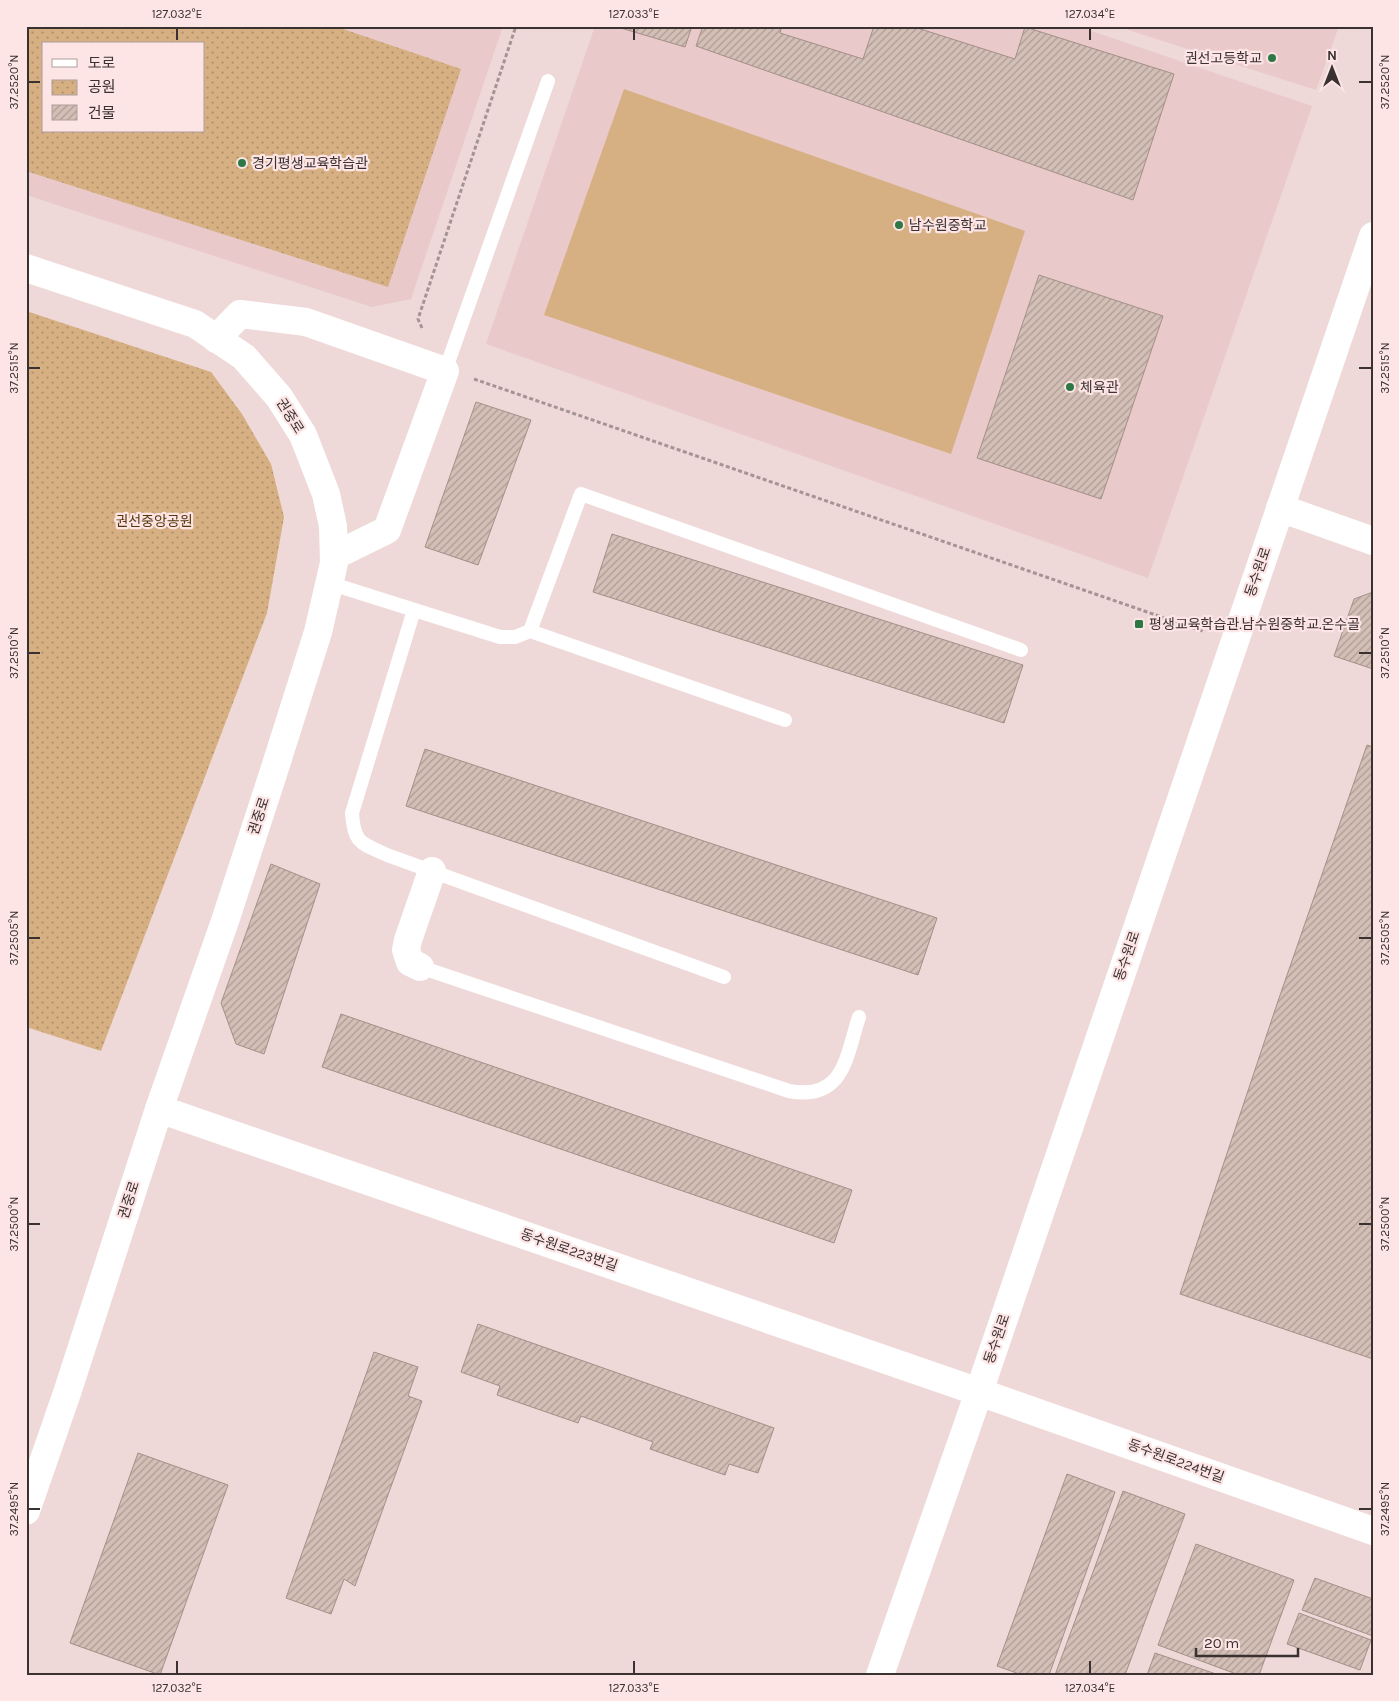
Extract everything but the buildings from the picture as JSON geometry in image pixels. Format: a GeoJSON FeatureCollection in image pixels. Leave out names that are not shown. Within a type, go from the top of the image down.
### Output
{"type":"FeatureCollection","features":[{"type":"Feature","properties":{"kind":"street","name":"동수원로"},"geometry":{"type":"LineString","coordinates":[[880,1675],[979,1392],[1373,236]]}},
{"type":"Feature","properties":{"kind":"street","name":"권중로"},"geometry":{"type":"LineString","coordinates":[[26,268],[194,324],[244,357],[279,397],[303,435],[326,494],[333,526],[334,556],[318,632],[273,774],[225,921],[159,1109],[67,1393],[26,1511]]}},
{"type":"Feature","properties":{"kind":"street"},"geometry":{"type":"LineString","coordinates":[[216,339],[240,314],[306,322],[445,370],[387,530],[334,556]]}},
{"type":"Feature","properties":{"kind":"street"},"geometry":{"type":"LineString","coordinates":[[1280,508],[1373,540]]}},
{"type":"Feature","properties":{"kind":"street"},"geometry":{"type":"LineString","coordinates":[[420,967],[410,962],[406,950],[432,871]]}},
{"type":"Feature","properties":{"kind":"street","name":"동수원로223번길"},"geometry":{"type":"LineString","coordinates":[[159,1109],[979,1392]]}},
{"type":"Feature","properties":{"kind":"street","name":"동수원로224번길"},"geometry":{"type":"LineString","coordinates":[[979,1392],[1373,1531]]}},
{"type":"Feature","properties":{"kind":"lane"},"geometry":{"type":"LineString","coordinates":[[445,370],[548,81]]}},
{"type":"Feature","properties":{"kind":"lane"},"geometry":{"type":"LineString","coordinates":[[530,631],[582,494],[1021,650]]}},
{"type":"Feature","properties":{"kind":"lane"},"geometry":{"type":"LineString","coordinates":[[329,583],[500,637],[515,636],[530,631],[786,720]]}},
{"type":"Feature","properties":{"kind":"lane"},"geometry":{"type":"LineString","coordinates":[[414,610],[352,813],[353,832],[362,843],[387,855],[724,977]]}},
{"type":"Feature","properties":{"kind":"lane"},"geometry":{"type":"LineString","coordinates":[[420,967],[802,1094],[829,1087],[838,1078],[859,1017]]}},
{"type":"Feature","properties":{"kind":"path"},"geometry":{"type":"LineString","coordinates":[[516,26],[418,319],[445,370],[1234,642]]}},
{"type":"Feature","properties":{"kind":"shaded area","name":"경기평생교육학습관"},"geometry":{"type":"Polygon","coordinates":[[[26,26],[503,26],[411,299],[372,307],[26,195],[26,26]]]}},
{"type":"Feature","properties":{"kind":"shaded area","name":"남수원중학교"},"geometry":{"type":"Polygon","coordinates":[[[595,26],[1077,26],[1312,106],[1148,578],[486,344],[595,26]]]}},
{"type":"Feature","properties":{"kind":"shaded area","name":"권선고등학교"},"geometry":{"type":"Polygon","coordinates":[[[1116,26],[1339,26],[1316,90],[1116,26]]]}},
{"type":"Feature","properties":{"kind":"green space","name":"경기평생교육학습관"},"geometry":{"type":"Polygon","coordinates":[[[26,26],[334,26],[461,69],[388,287],[26,171],[26,26]]]}},
{"type":"Feature","properties":{"kind":"green space"},"geometry":{"type":"Polygon","coordinates":[[[624,89],[1025,231],[951,454],[544,315],[624,89]]]}},
{"type":"Feature","properties":{"kind":"green space","name":"권선중앙공원"},"geometry":{"type":"Polygon","coordinates":[[[26,311],[211,372],[242,414],[271,464],[284,517],[267,613],[101,1051],[26,1027],[26,311]]]}},
{"type":"Feature","properties":{"kind":"place","name":"권선고등학교"},"geometry":{"type":"Point","coordinates":[1272,58]}},
{"type":"Feature","properties":{"kind":"place","name":"경기평생교육학습관"},"geometry":{"type":"Point","coordinates":[242,163]}},
{"type":"Feature","properties":{"kind":"place","name":"남수원중학교"},"geometry":{"type":"Point","coordinates":[899,225]}},
{"type":"Feature","properties":{"kind":"place","name":"체육관"},"geometry":{"type":"Point","coordinates":[1070,387]}},
{"type":"Feature","properties":{"kind":"place","name":"평생교육학습관.남수원중학교.온수골"},"geometry":{"type":"Point","coordinates":[1139,624]}}]}
